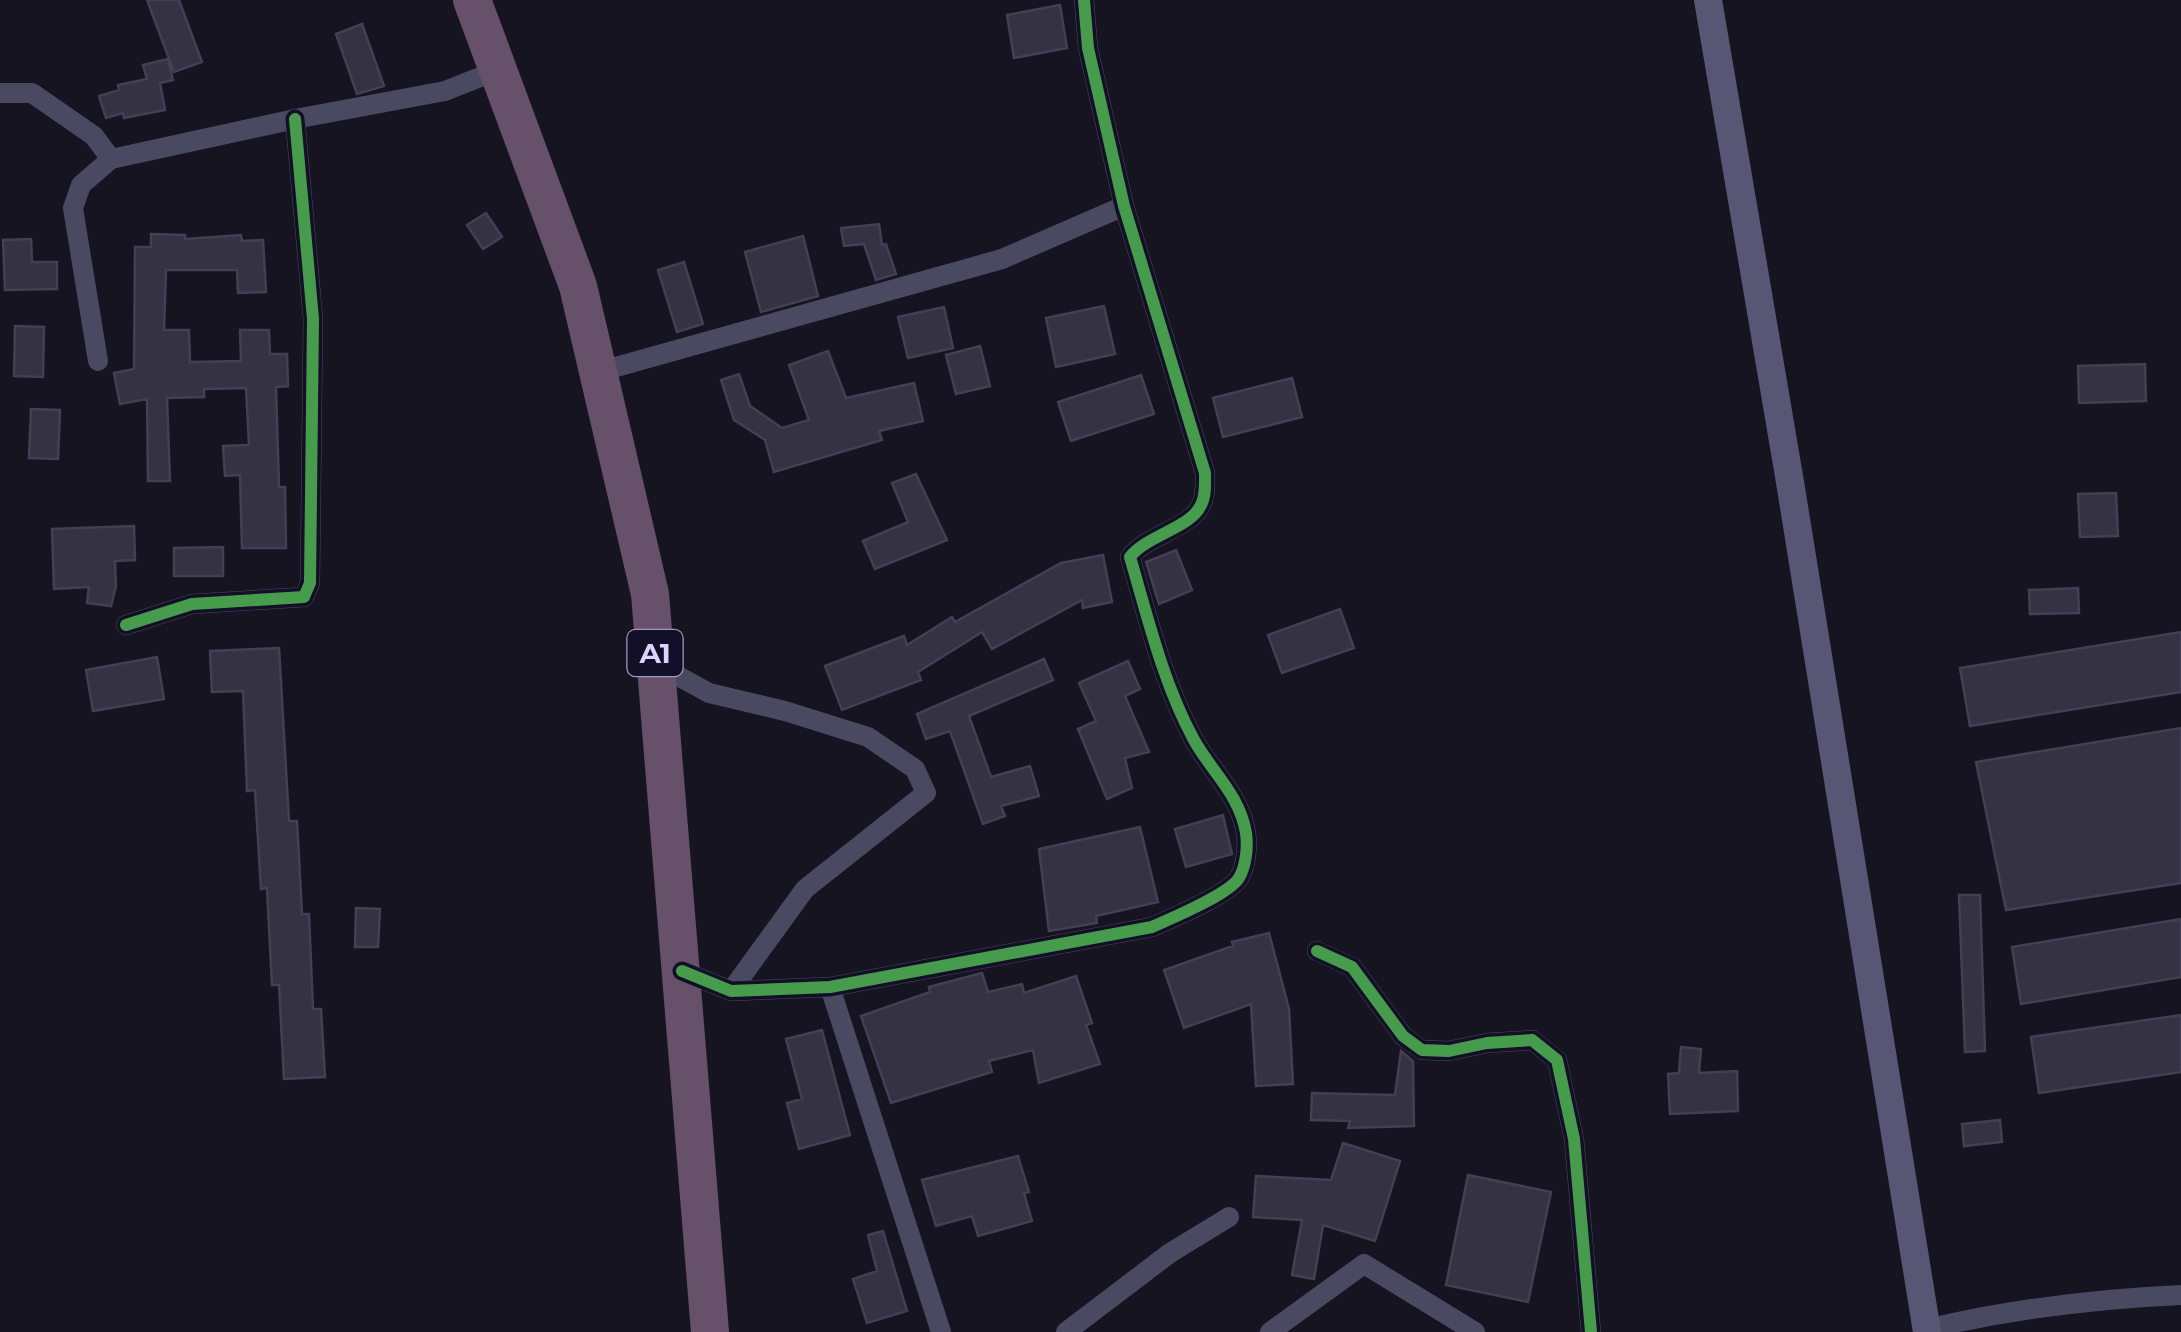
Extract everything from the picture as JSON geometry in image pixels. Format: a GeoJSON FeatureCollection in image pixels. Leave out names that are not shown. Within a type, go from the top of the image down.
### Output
{"type":"FeatureCollection","features":[{"type":"Feature","properties":{"kind":"highway","name":"A1"},"geometry":{"type":"LineString","coordinates":[[472,0],[578,286],[650,594],[710,1332]]}},
{"type":"Feature","properties":{"kind":"main road"},"geometry":{"type":"LineString","coordinates":[[1708,0],[1927,1330]]}},
{"type":"Feature","properties":{"kind":"street"},"geometry":{"type":"LineString","coordinates":[[682,971],[731,991],[830,987],[1152,928],[1238,881],[1246,858],[1246,834],[1240,813],[1224,782],[1195,742],[1171,689],[1130,557],[1144,542],[1199,510],[1204,500],[1206,473],[1124,206],[1088,48],[1084,0]]}},
{"type":"Feature","properties":{"kind":"street"},"geometry":{"type":"LineString","coordinates":[[98,361],[72,208],[81,185],[111,159],[445,91],[498,70]]}},
{"type":"Feature","properties":{"kind":"street"},"geometry":{"type":"LineString","coordinates":[[0,93],[32,93],[94,136],[111,159]]}},
{"type":"Feature","properties":{"kind":"street"},"geometry":{"type":"LineString","coordinates":[[126,626],[192,604],[304,598],[310,583],[312,319],[295,119]]}},
{"type":"Feature","properties":{"kind":"street"},"geometry":{"type":"LineString","coordinates":[[598,372],[1002,259],[1124,206]]}},
{"type":"Feature","properties":{"kind":"street"},"geometry":{"type":"LineString","coordinates":[[656,664],[709,693],[784,711],[868,738],[915,769],[926,793],[805,890],[731,991]]}},
{"type":"Feature","properties":{"kind":"street"},"geometry":{"type":"LineString","coordinates":[[1317,950],[1352,967],[1403,1036],[1422,1050],[1532,1040],[1556,1060],[1574,1138],[1590,1332]]}},
{"type":"Feature","properties":{"kind":"street"},"geometry":{"type":"LineString","coordinates":[[830,987],[941,1332]]}},
{"type":"Feature","properties":{"kind":"street"},"geometry":{"type":"LineString","coordinates":[[1066,1332],[1170,1253],[1229,1217]]}},
{"type":"Feature","properties":{"kind":"street"},"geometry":{"type":"LineString","coordinates":[[1270,1332],[1364,1264],[1475,1332]]}},
{"type":"Feature","properties":{"kind":"street"},"geometry":{"type":"LineString","coordinates":[[1927,1330],[1995,1312],[2105,1298],[2181,1296]]}},
{"type":"Feature","properties":{"kind":"building"},"geometry":{"type":"Polygon","coordinates":[[[147,0],[179,0],[202,62],[174,72],[147,0]]]}},
{"type":"Feature","properties":{"kind":"building"},"geometry":{"type":"Polygon","coordinates":[[[1060,5],[1067,48],[1014,58],[1007,15],[1060,5]]]}},
{"type":"Feature","properties":{"kind":"building"},"geometry":{"type":"Polygon","coordinates":[[[362,24],[384,86],[357,94],[336,34],[362,24]]]}},
{"type":"Feature","properties":{"kind":"building"},"geometry":{"type":"Polygon","coordinates":[[[168,59],[173,80],[160,83],[165,110],[106,118],[99,96],[119,90],[118,85],[147,79],[143,65],[168,59]]]}},
{"type":"Feature","properties":{"kind":"building"},"geometry":{"type":"Polygon","coordinates":[[[486,213],[502,237],[483,249],[467,225],[486,213]]]}},
{"type":"Feature","properties":{"kind":"building"},"geometry":{"type":"Polygon","coordinates":[[[879,224],[882,245],[886,244],[896,274],[876,280],[864,244],[844,246],[841,228],[879,224]]]}},
{"type":"Feature","properties":{"kind":"building"},"geometry":{"type":"Polygon","coordinates":[[[151,234],[185,235],[185,239],[241,235],[242,241],[263,240],[266,292],[238,293],[237,270],[166,270],[164,330],[189,330],[190,362],[241,361],[240,330],[269,330],[270,354],[287,354],[288,386],[276,387],[279,487],[285,487],[286,548],[242,548],[240,475],[225,476],[223,446],[249,445],[246,388],[204,389],[204,397],[167,398],[170,481],[148,481],[147,399],[120,404],[114,373],[134,369],[135,247],[151,247],[151,234]]]}},
{"type":"Feature","properties":{"kind":"building"},"geometry":{"type":"Polygon","coordinates":[[[803,236],[818,296],[761,312],[745,252],[803,236]]]}},
{"type":"Feature","properties":{"kind":"building"},"geometry":{"type":"Polygon","coordinates":[[[31,239],[32,262],[57,262],[57,289],[5,290],[3,240],[31,239]]]}},
{"type":"Feature","properties":{"kind":"building"},"geometry":{"type":"Polygon","coordinates":[[[684,262],[703,324],[677,332],[658,270],[684,262]]]}},
{"type":"Feature","properties":{"kind":"building"},"geometry":{"type":"Polygon","coordinates":[[[1104,306],[1115,354],[1056,367],[1046,318],[1104,306]]]}},
{"type":"Feature","properties":{"kind":"building"},"geometry":{"type":"Polygon","coordinates":[[[944,307],[953,348],[908,358],[898,317],[944,307]]]}},
{"type":"Feature","properties":{"kind":"building"},"geometry":{"type":"Polygon","coordinates":[[[15,326],[44,327],[43,377],[14,376],[15,326]]]}},
{"type":"Feature","properties":{"kind":"building"},"geometry":{"type":"Polygon","coordinates":[[[980,346],[990,386],[956,394],[946,355],[980,346]]]}},
{"type":"Feature","properties":{"kind":"building"},"geometry":{"type":"Polygon","coordinates":[[[828,351],[846,398],[914,383],[923,421],[879,431],[882,440],[774,472],[765,440],[734,420],[721,380],[739,374],[750,406],[782,428],[809,420],[789,365],[828,351]]]}},
{"type":"Feature","properties":{"kind":"building"},"geometry":{"type":"Polygon","coordinates":[[[2145,364],[2146,401],[2079,403],[2078,366],[2145,364]]]}},
{"type":"Feature","properties":{"kind":"building"},"geometry":{"type":"Polygon","coordinates":[[[1141,375],[1154,414],[1071,441],[1058,402],[1141,375]]]}},
{"type":"Feature","properties":{"kind":"building"},"geometry":{"type":"Polygon","coordinates":[[[1292,378],[1302,417],[1223,437],[1213,398],[1292,378]]]}},
{"type":"Feature","properties":{"kind":"building"},"geometry":{"type":"Polygon","coordinates":[[[31,409],[60,410],[58,459],[29,458],[31,409]]]}},
{"type":"Feature","properties":{"kind":"building"},"geometry":{"type":"Polygon","coordinates":[[[916,474],[947,540],[875,569],[863,541],[908,522],[892,483],[916,474]]]}},
{"type":"Feature","properties":{"kind":"building"},"geometry":{"type":"Polygon","coordinates":[[[2116,493],[2118,536],[2080,537],[2078,494],[2116,493]]]}},
{"type":"Feature","properties":{"kind":"building"},"geometry":{"type":"Polygon","coordinates":[[[134,526],[135,560],[115,561],[116,586],[111,606],[87,603],[89,587],[54,589],[52,529],[134,526]]]}},
{"type":"Feature","properties":{"kind":"building"},"geometry":{"type":"Polygon","coordinates":[[[223,547],[223,576],[174,576],[174,548],[223,547]]]}},
{"type":"Feature","properties":{"kind":"building"},"geometry":{"type":"Polygon","coordinates":[[[1176,550],[1192,590],[1159,604],[1146,562],[1176,550]]]}},
{"type":"Feature","properties":{"kind":"building"},"geometry":{"type":"Polygon","coordinates":[[[1103,555],[1112,602],[1083,608],[1082,600],[992,649],[982,632],[918,672],[921,680],[842,710],[825,666],[904,636],[907,645],[952,617],[955,622],[1061,563],[1103,555]]]}},
{"type":"Feature","properties":{"kind":"building"},"geometry":{"type":"Polygon","coordinates":[[[2078,588],[2079,613],[2030,614],[2029,590],[2078,588]]]}},
{"type":"Feature","properties":{"kind":"building"},"geometry":{"type":"Polygon","coordinates":[[[1340,609],[1354,648],[1282,673],[1268,635],[1340,609]]]}},
{"type":"Feature","properties":{"kind":"building"},"geometry":{"type":"Polygon","coordinates":[[[2181,632],[2181,692],[1970,726],[1960,668],[2181,632]]]}},
{"type":"Feature","properties":{"kind":"building"},"geometry":{"type":"Polygon","coordinates":[[[279,648],[289,821],[297,821],[302,914],[309,914],[313,1009],[321,1009],[325,1077],[284,1079],[279,985],[272,985],[267,888],[261,889],[255,790],[247,791],[243,691],[212,692],[210,651],[279,648]]]}},
{"type":"Feature","properties":{"kind":"building"},"geometry":{"type":"Polygon","coordinates":[[[157,657],[164,699],[93,711],[86,670],[157,657]]]}},
{"type":"Feature","properties":{"kind":"building"},"geometry":{"type":"Polygon","coordinates":[[[1044,659],[1053,680],[969,716],[991,777],[1030,766],[1039,796],[1001,806],[1005,816],[983,824],[950,731],[926,739],[917,714],[1044,659]]]}},
{"type":"Feature","properties":{"kind":"building"},"geometry":{"type":"Polygon","coordinates":[[[1128,661],[1140,689],[1125,696],[1149,752],[1125,758],[1132,788],[1107,799],[1078,729],[1096,721],[1079,683],[1128,661]]]}},
{"type":"Feature","properties":{"kind":"building"},"geometry":{"type":"Polygon","coordinates":[[[2181,728],[2181,883],[2006,910],[1976,762],[2181,728]]]}},
{"type":"Feature","properties":{"kind":"building"},"geometry":{"type":"Polygon","coordinates":[[[1223,815],[1232,854],[1186,867],[1175,829],[1223,815]]]}},
{"type":"Feature","properties":{"kind":"building"},"geometry":{"type":"Polygon","coordinates":[[[1140,827],[1158,902],[1096,916],[1097,923],[1049,931],[1039,849],[1140,827]]]}},
{"type":"Feature","properties":{"kind":"building"},"geometry":{"type":"Polygon","coordinates":[[[1959,895],[1980,895],[1985,1051],[1965,1052],[1959,895]]]}},
{"type":"Feature","properties":{"kind":"building"},"geometry":{"type":"Polygon","coordinates":[[[356,908],[380,909],[378,947],[355,947],[356,908]]]}},
{"type":"Feature","properties":{"kind":"building"},"geometry":{"type":"Polygon","coordinates":[[[2181,919],[2181,977],[2021,1004],[2012,947],[2181,919]]]}},
{"type":"Feature","properties":{"kind":"building"},"geometry":{"type":"Polygon","coordinates":[[[1269,933],[1289,1009],[1293,1084],[1256,1086],[1251,1004],[1184,1028],[1164,970],[1233,946],[1232,942],[1269,933]]]}},
{"type":"Feature","properties":{"kind":"building"},"geometry":{"type":"Polygon","coordinates":[[[982,973],[988,992],[1022,984],[1024,993],[1076,976],[1092,1023],[1086,1025],[1100,1064],[1039,1083],[1033,1050],[989,1061],[992,1072],[891,1103],[861,1016],[930,992],[929,987],[982,973]]]}},
{"type":"Feature","properties":{"kind":"building"},"geometry":{"type":"Polygon","coordinates":[[[2181,1015],[2181,1072],[2039,1093],[2031,1037],[2181,1015]]]}},
{"type":"Feature","properties":{"kind":"building"},"geometry":{"type":"Polygon","coordinates":[[[822,1030],[850,1135],[799,1149],[787,1103],[802,1099],[786,1039],[822,1030]]]}},
{"type":"Feature","properties":{"kind":"building"},"geometry":{"type":"Polygon","coordinates":[[[1681,1047],[1701,1049],[1699,1073],[1737,1071],[1738,1111],[1670,1114],[1668,1074],[1679,1073],[1681,1047]]]}},
{"type":"Feature","properties":{"kind":"building"},"geometry":{"type":"Polygon","coordinates":[[[1401,1051],[1413,1061],[1414,1126],[1348,1128],[1350,1121],[1311,1120],[1312,1093],[1395,1095],[1401,1051]]]}},
{"type":"Feature","properties":{"kind":"building"},"geometry":{"type":"Polygon","coordinates":[[[2000,1120],[2002,1142],[1964,1146],[1962,1124],[2000,1120]]]}},
{"type":"Feature","properties":{"kind":"building"},"geometry":{"type":"Polygon","coordinates":[[[1343,1143],[1400,1161],[1375,1241],[1323,1225],[1314,1279],[1292,1275],[1302,1220],[1253,1217],[1256,1176],[1331,1180],[1343,1143]]]}},
{"type":"Feature","properties":{"kind":"building"},"geometry":{"type":"Polygon","coordinates":[[[1018,1156],[1029,1192],[1024,1193],[1032,1221],[978,1236],[972,1216],[936,1226],[922,1180],[1018,1156]]]}},
{"type":"Feature","properties":{"kind":"building"},"geometry":{"type":"Polygon","coordinates":[[[1468,1175],[1551,1192],[1528,1302],[1446,1285],[1468,1175]]]}},
{"type":"Feature","properties":{"kind":"building"},"geometry":{"type":"Polygon","coordinates":[[[883,1231],[907,1311],[867,1323],[853,1279],[877,1271],[868,1235],[883,1231]]]}},
{"type":"Feature","properties":{"kind":"cycle path"},"geometry":{"type":"LineString","coordinates":[[682,971],[731,991],[830,987],[1152,927],[1212,899],[1239,878],[1247,844],[1243,819],[1194,740],[1173,696],[1130,557],[1196,513],[1204,498],[1205,473],[1124,206],[1088,48],[1084,0]]}},
{"type":"Feature","properties":{"kind":"cycle path"},"geometry":{"type":"LineString","coordinates":[[126,625],[192,604],[304,597],[310,583],[313,319],[295,119]]}},
{"type":"Feature","properties":{"kind":"cycle path"},"geometry":{"type":"LineString","coordinates":[[1317,951],[1352,967],[1403,1036],[1422,1050],[1449,1051],[1532,1040],[1557,1060],[1574,1139],[1591,1332]]}}]}
